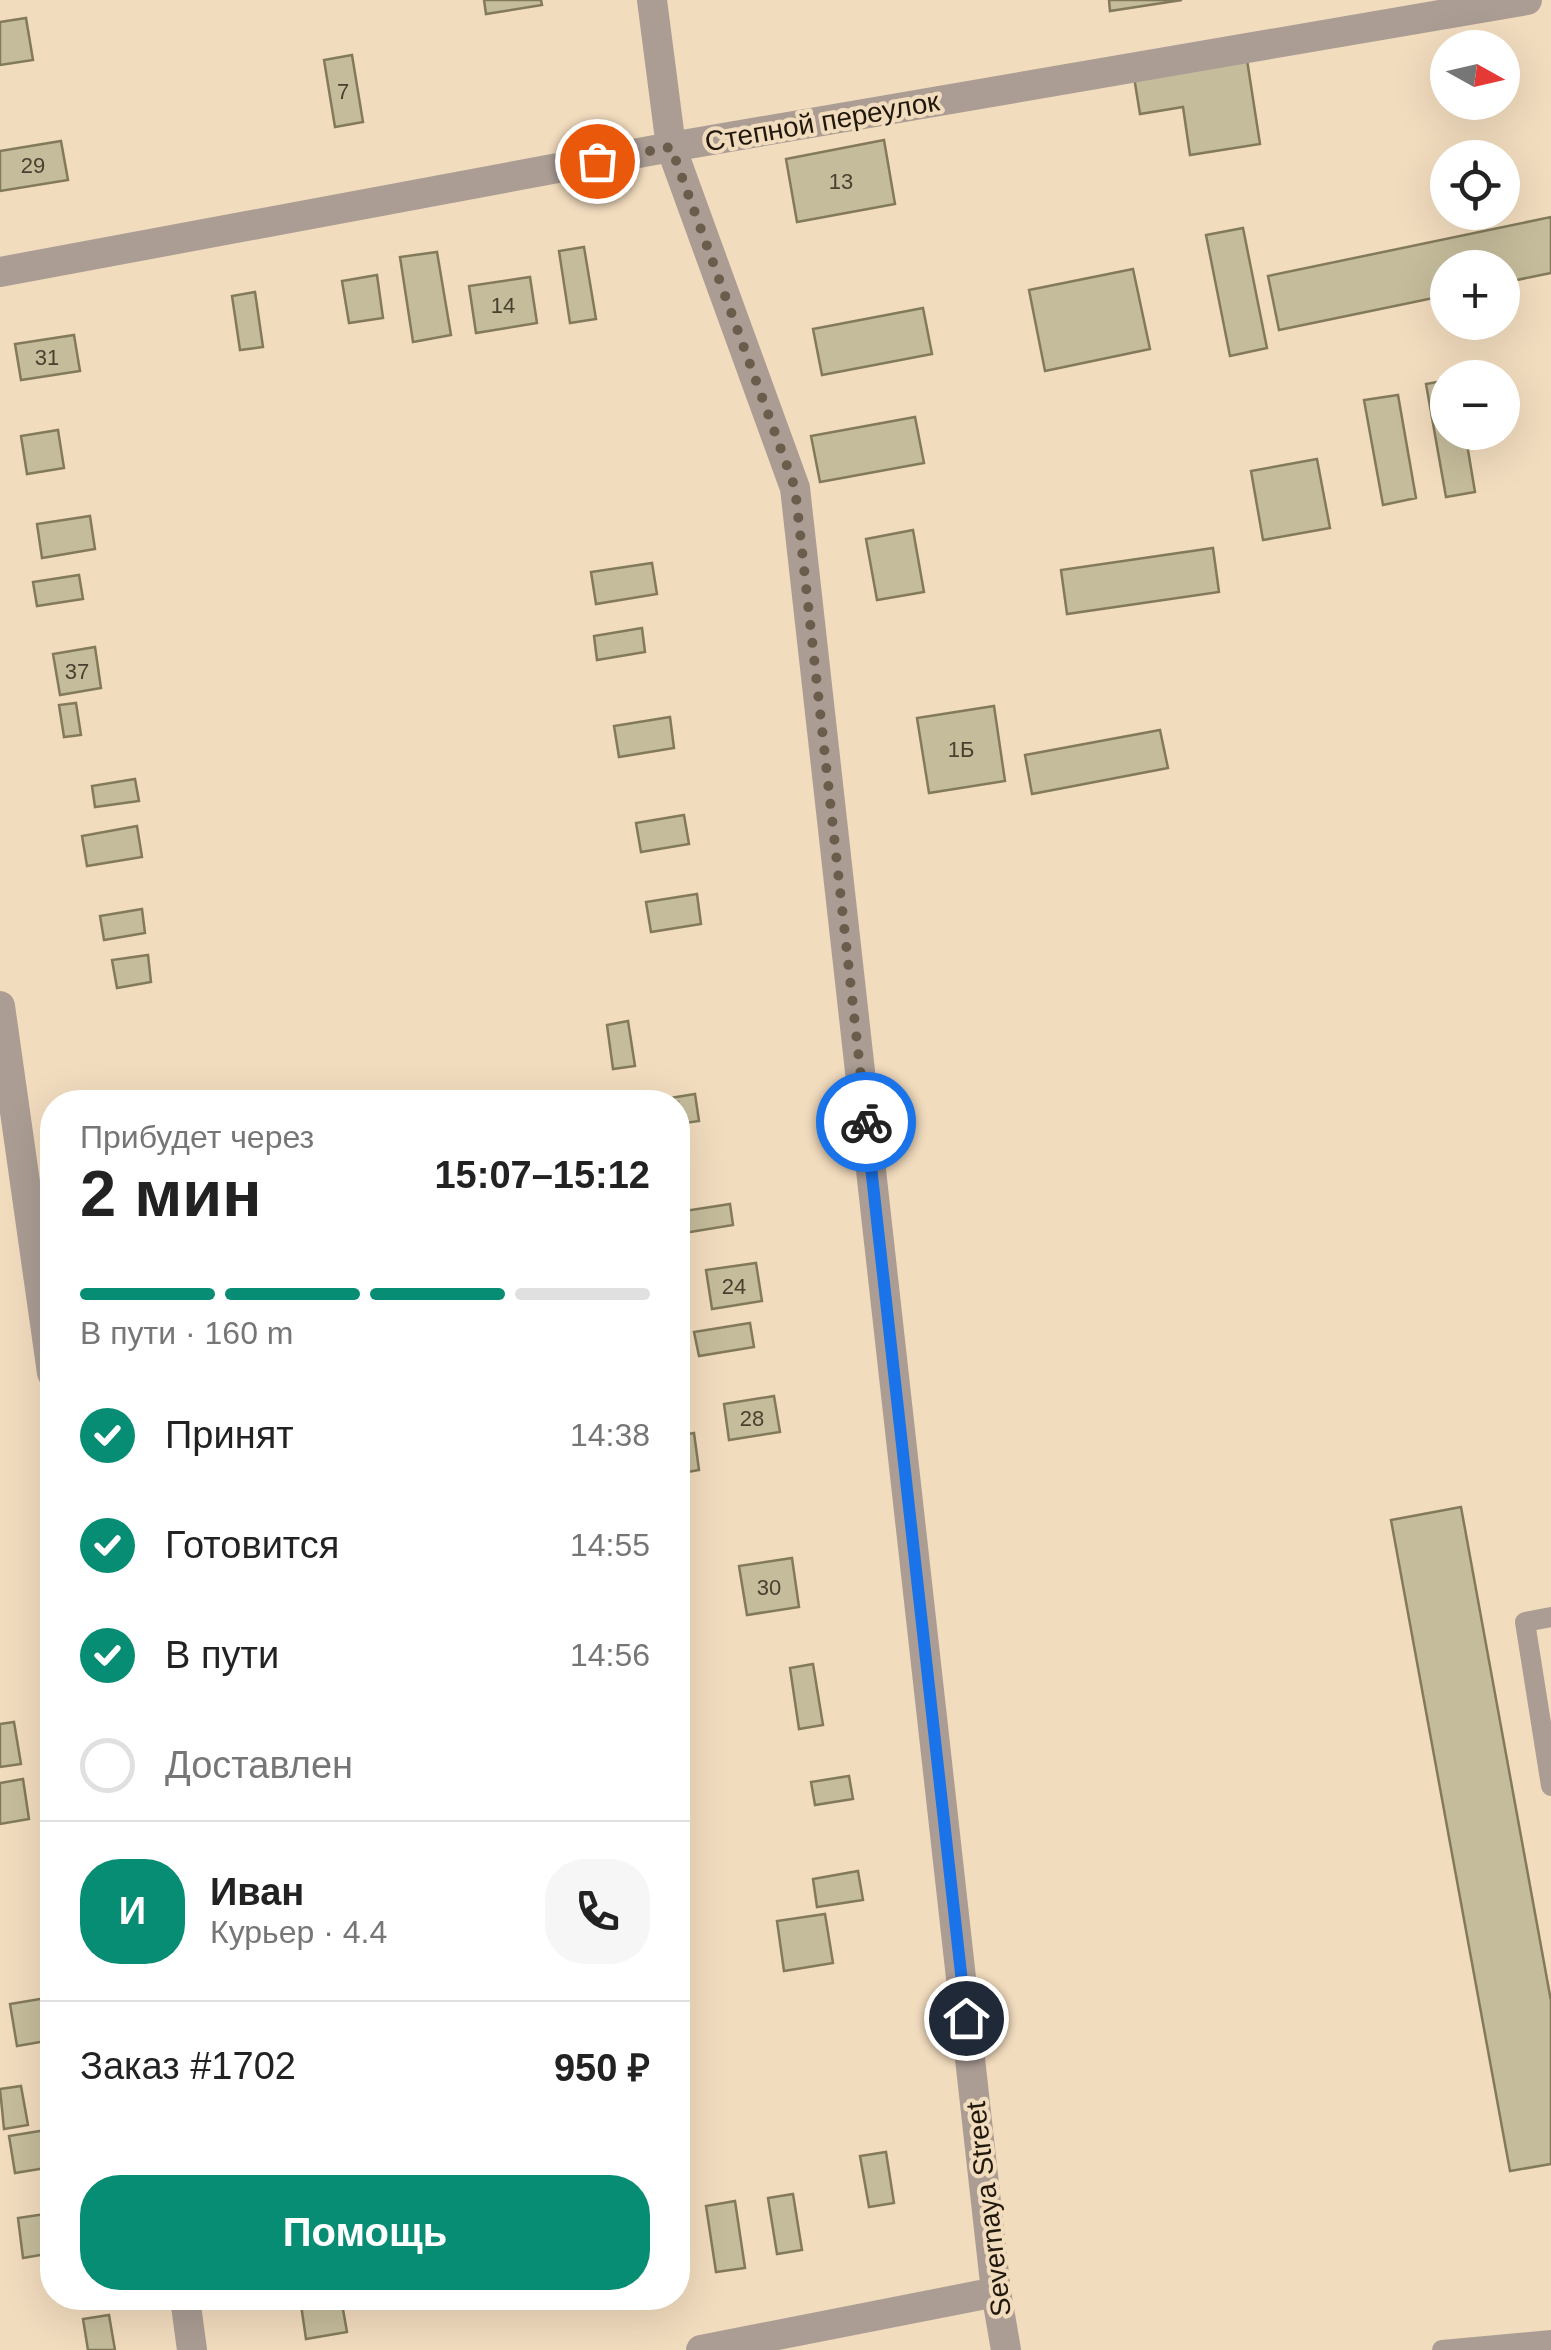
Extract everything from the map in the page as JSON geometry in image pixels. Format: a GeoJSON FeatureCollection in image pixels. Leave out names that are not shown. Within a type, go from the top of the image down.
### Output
{"type":"FeatureCollection","features":[{"type":"Feature","properties":{"kind":"street","name":"Severnaya Street"},"geometry":{"type":"LineString","coordinates":[[652,0],[671,147],[795,488],[996,2292],[1006,2350]]}},
{"type":"Feature","properties":{"kind":"street","name":"Степной переулок"},"geometry":{"type":"LineString","coordinates":[[0,272],[671,147],[1527,0]]}},
{"type":"Feature","properties":{"kind":"street"},"geometry":{"type":"LineString","coordinates":[[0,1006],[40,1288]]}},
{"type":"Feature","properties":{"kind":"street"},"geometry":{"type":"LineString","coordinates":[[701,2350],[996,2292]]}},
{"type":"Feature","properties":{"kind":"street"},"geometry":{"type":"LineString","coordinates":[[187,2310],[192,2350]]}},
{"type":"Feature","properties":{"kind":"lane"},"geometry":{"type":"LineString","coordinates":[[1551,1617],[1525,1622],[1551,1786]]}},
{"type":"Feature","properties":{"kind":"lane"},"geometry":{"type":"LineString","coordinates":[[1442,2350],[1551,2340]]}},
{"type":"Feature","properties":{"kind":"building"},"geometry":{"type":"Polygon","coordinates":[[[484,0],[541,0],[542,5],[486,14],[484,0]]]}},
{"type":"Feature","properties":{"kind":"building"},"geometry":{"type":"Polygon","coordinates":[[[1109,0],[1182,0],[1110,11],[1109,0]]]}},
{"type":"Feature","properties":{"kind":"building"},"geometry":{"type":"Polygon","coordinates":[[[26,18],[33,60],[0,65],[0,22],[26,18]]]}},
{"type":"Feature","properties":{"kind":"building"},"geometry":{"type":"Polygon","coordinates":[[[352,55],[363,122],[335,127],[324,60],[352,55]]]}},
{"type":"Feature","properties":{"kind":"building"},"geometry":{"type":"Polygon","coordinates":[[[1247,60],[1260,144],[1190,155],[1183,107],[1140,114],[1134,77],[1247,60]]]}},
{"type":"Feature","properties":{"kind":"building"},"geometry":{"type":"Polygon","coordinates":[[[884,140],[895,204],[797,222],[786,159],[884,140]]]}},
{"type":"Feature","properties":{"kind":"building"},"geometry":{"type":"Polygon","coordinates":[[[61,141],[68,180],[0,191],[0,151],[61,141]]]}},
{"type":"Feature","properties":{"kind":"building"},"geometry":{"type":"Polygon","coordinates":[[[1551,217],[1551,273],[1520,279],[1520,250],[1430,250],[1430,299],[1279,330],[1268,276],[1489,230],[1520,230],[1520,223],[1551,217]]]}},
{"type":"Feature","properties":{"kind":"building"},"geometry":{"type":"Polygon","coordinates":[[[1243,228],[1267,348],[1230,356],[1206,235],[1243,228]]]}},
{"type":"Feature","properties":{"kind":"building"},"geometry":{"type":"Polygon","coordinates":[[[584,247],[596,319],[570,323],[559,251],[584,247]]]}},
{"type":"Feature","properties":{"kind":"building"},"geometry":{"type":"Polygon","coordinates":[[[437,252],[451,335],[413,342],[400,257],[437,252]]]}},
{"type":"Feature","properties":{"kind":"building"},"geometry":{"type":"Polygon","coordinates":[[[1133,269],[1150,349],[1045,371],[1029,290],[1133,269]]]}},
{"type":"Feature","properties":{"kind":"building"},"geometry":{"type":"Polygon","coordinates":[[[377,275],[383,318],[349,323],[342,281],[377,275]]]}},
{"type":"Feature","properties":{"kind":"building"},"geometry":{"type":"Polygon","coordinates":[[[530,277],[537,323],[476,333],[469,286],[530,277]]]}},
{"type":"Feature","properties":{"kind":"building"},"geometry":{"type":"Polygon","coordinates":[[[255,292],[263,347],[240,350],[232,296],[255,292]]]}},
{"type":"Feature","properties":{"kind":"building"},"geometry":{"type":"Polygon","coordinates":[[[923,308],[932,354],[822,375],[813,329],[923,308]]]}},
{"type":"Feature","properties":{"kind":"building"},"geometry":{"type":"Polygon","coordinates":[[[74,335],[80,371],[21,380],[15,344],[74,335]]]}},
{"type":"Feature","properties":{"kind":"building"},"geometry":{"type":"Polygon","coordinates":[[[1398,395],[1416,498],[1383,505],[1364,400],[1398,395]]]}},
{"type":"Feature","properties":{"kind":"building"},"geometry":{"type":"Polygon","coordinates":[[[915,417],[924,463],[820,482],[811,436],[915,417]]]}},
{"type":"Feature","properties":{"kind":"building"},"geometry":{"type":"Polygon","coordinates":[[[58,430],[64,468],[27,474],[21,436],[58,430]]]}},
{"type":"Feature","properties":{"kind":"building"},"geometry":{"type":"Polygon","coordinates":[[[1438,450],[1468,450],[1475,492],[1446,497],[1438,450]]]}},
{"type":"Feature","properties":{"kind":"building"},"geometry":{"type":"Polygon","coordinates":[[[1317,459],[1330,528],[1263,540],[1251,471],[1317,459]]]}},
{"type":"Feature","properties":{"kind":"building"},"geometry":{"type":"Polygon","coordinates":[[[90,516],[95,549],[42,558],[37,524],[90,516]]]}},
{"type":"Feature","properties":{"kind":"building"},"geometry":{"type":"Polygon","coordinates":[[[913,530],[924,592],[877,600],[866,539],[913,530]]]}},
{"type":"Feature","properties":{"kind":"building"},"geometry":{"type":"Polygon","coordinates":[[[1213,548],[1219,592],[1067,614],[1061,570],[1213,548]]]}},
{"type":"Feature","properties":{"kind":"building"},"geometry":{"type":"Polygon","coordinates":[[[652,563],[657,594],[596,604],[591,572],[652,563]]]}},
{"type":"Feature","properties":{"kind":"building"},"geometry":{"type":"Polygon","coordinates":[[[79,575],[83,599],[37,606],[33,582],[79,575]]]}},
{"type":"Feature","properties":{"kind":"building"},"geometry":{"type":"Polygon","coordinates":[[[642,628],[645,652],[597,660],[594,636],[642,628]]]}},
{"type":"Feature","properties":{"kind":"building"},"geometry":{"type":"Polygon","coordinates":[[[95,647],[101,688],[60,695],[53,654],[95,647]]]}},
{"type":"Feature","properties":{"kind":"building"},"geometry":{"type":"Polygon","coordinates":[[[76,703],[81,735],[64,737],[59,705],[76,703]]]}},
{"type":"Feature","properties":{"kind":"building"},"geometry":{"type":"Polygon","coordinates":[[[994,706],[1005,781],[929,793],[917,718],[994,706]]]}},
{"type":"Feature","properties":{"kind":"building"},"geometry":{"type":"Polygon","coordinates":[[[670,717],[674,748],[619,757],[614,726],[670,717]]]}},
{"type":"Feature","properties":{"kind":"building"},"geometry":{"type":"Polygon","coordinates":[[[1160,730],[1168,768],[1032,794],[1025,755],[1160,730]]]}},
{"type":"Feature","properties":{"kind":"building"},"geometry":{"type":"Polygon","coordinates":[[[135,779],[139,801],[95,807],[92,786],[135,779]]]}},
{"type":"Feature","properties":{"kind":"building"},"geometry":{"type":"Polygon","coordinates":[[[684,815],[689,844],[641,852],[636,823],[684,815]]]}},
{"type":"Feature","properties":{"kind":"building"},"geometry":{"type":"Polygon","coordinates":[[[137,826],[142,857],[87,866],[82,836],[137,826]]]}},
{"type":"Feature","properties":{"kind":"building"},"geometry":{"type":"Polygon","coordinates":[[[697,894],[701,924],[651,932],[646,902],[697,894]]]}},
{"type":"Feature","properties":{"kind":"building"},"geometry":{"type":"Polygon","coordinates":[[[142,909],[145,933],[104,940],[100,916],[142,909]]]}},
{"type":"Feature","properties":{"kind":"building"},"geometry":{"type":"Polygon","coordinates":[[[148,955],[151,982],[117,988],[112,960],[148,955]]]}},
{"type":"Feature","properties":{"kind":"building"},"geometry":{"type":"Polygon","coordinates":[[[628,1021],[635,1066],[613,1069],[607,1025],[628,1021]]]}},
{"type":"Feature","properties":{"kind":"building"},"geometry":{"type":"Polygon","coordinates":[[[695,1094],[699,1121],[690,1122],[690,1095],[695,1094]]]}},
{"type":"Feature","properties":{"kind":"building"},"geometry":{"type":"Polygon","coordinates":[[[730,1204],[733,1225],[690,1232],[690,1210],[730,1204]]]}},
{"type":"Feature","properties":{"kind":"building"},"geometry":{"type":"Polygon","coordinates":[[[756,1263],[762,1301],[712,1309],[706,1270],[756,1263]]]}},
{"type":"Feature","properties":{"kind":"building"},"geometry":{"type":"Polygon","coordinates":[[[750,1323],[754,1347],[699,1356],[694,1332],[750,1323]]]}},
{"type":"Feature","properties":{"kind":"building"},"geometry":{"type":"Polygon","coordinates":[[[774,1396],[780,1432],[729,1440],[724,1404],[774,1396]]]}},
{"type":"Feature","properties":{"kind":"building"},"geometry":{"type":"Polygon","coordinates":[[[694,1433],[699,1470],[690,1472],[690,1434],[694,1433]]]}},
{"type":"Feature","properties":{"kind":"building"},"geometry":{"type":"Polygon","coordinates":[[[1461,1507],[1551,2001],[1551,2164],[1510,2171],[1391,1520],[1461,1507]]]}},
{"type":"Feature","properties":{"kind":"building"},"geometry":{"type":"Polygon","coordinates":[[[792,1558],[799,1607],[747,1615],[739,1566],[792,1558]]]}},
{"type":"Feature","properties":{"kind":"building"},"geometry":{"type":"Polygon","coordinates":[[[813,1664],[823,1725],[799,1729],[790,1668],[813,1664]]]}},
{"type":"Feature","properties":{"kind":"building"},"geometry":{"type":"Polygon","coordinates":[[[14,1722],[21,1764],[0,1767],[0,1724],[14,1722]]]}},
{"type":"Feature","properties":{"kind":"building"},"geometry":{"type":"Polygon","coordinates":[[[849,1776],[853,1799],[815,1805],[811,1782],[849,1776]]]}},
{"type":"Feature","properties":{"kind":"building"},"geometry":{"type":"Polygon","coordinates":[[[23,1779],[29,1819],[0,1824],[0,1783],[23,1779]]]}},
{"type":"Feature","properties":{"kind":"building"},"geometry":{"type":"Polygon","coordinates":[[[858,1871],[863,1900],[817,1907],[813,1879],[858,1871]]]}},
{"type":"Feature","properties":{"kind":"building"},"geometry":{"type":"Polygon","coordinates":[[[825,1914],[833,1963],[784,1971],[777,1921],[825,1914]]]}},
{"type":"Feature","properties":{"kind":"building"},"geometry":{"type":"Polygon","coordinates":[[[40,1999],[40,2042],[17,2046],[10,2004],[40,1999]]]}},
{"type":"Feature","properties":{"kind":"building"},"geometry":{"type":"Polygon","coordinates":[[[21,2086],[28,2125],[4,2129],[0,2089],[21,2086]]]}},
{"type":"Feature","properties":{"kind":"building"},"geometry":{"type":"Polygon","coordinates":[[[40,2131],[40,2169],[15,2173],[9,2136],[40,2131]]]}},
{"type":"Feature","properties":{"kind":"building"},"geometry":{"type":"Polygon","coordinates":[[[886,2152],[894,2203],[869,2207],[860,2156],[886,2152]]]}},
{"type":"Feature","properties":{"kind":"building"},"geometry":{"type":"Polygon","coordinates":[[[793,2194],[802,2250],[777,2254],[768,2198],[793,2194]]]}},
{"type":"Feature","properties":{"kind":"building"},"geometry":{"type":"Polygon","coordinates":[[[735,2201],[745,2268],[716,2272],[706,2206],[735,2201]]]}},
{"type":"Feature","properties":{"kind":"building"},"geometry":{"type":"Polygon","coordinates":[[[40,2215],[40,2255],[23,2258],[18,2218],[40,2215]]]}},
{"type":"Feature","properties":{"kind":"building"},"geometry":{"type":"Polygon","coordinates":[[[302,2310],[343,2310],[347,2332],[306,2339],[302,2310]]]}},
{"type":"Feature","properties":{"kind":"building"},"geometry":{"type":"Polygon","coordinates":[[[109,2315],[115,2350],[88,2350],[83,2319],[109,2315]]]}},
{"type":"Feature","properties":{"kind":"way so far"},"geometry":{"type":"LineString","coordinates":[[597,161],[671,147],[795,488],[866,1122]]}},
{"type":"Feature","properties":{"kind":"route"},"geometry":{"type":"LineString","coordinates":[[866,1122],[966,2018]]}}]}
